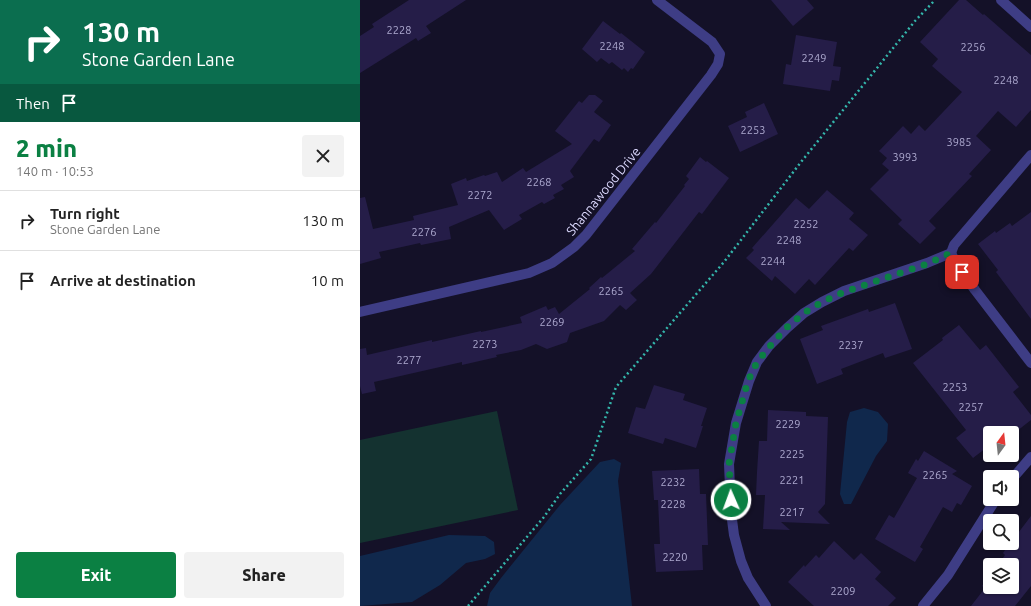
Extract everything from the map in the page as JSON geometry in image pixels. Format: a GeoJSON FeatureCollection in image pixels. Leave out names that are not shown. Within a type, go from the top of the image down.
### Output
{"type":"FeatureCollection","features":[{"type":"Feature","properties":{"kind":"street","name":"Shannawood Drive"},"geometry":{"type":"LineString","coordinates":[[360,312],[529,273],[552,263],[574,247],[586,235],[718,64],[720,54],[712,42],[658,0]]}},
{"type":"Feature","properties":{"kind":"street"},"geometry":{"type":"LineString","coordinates":[[1001,0],[1031,27]]}},
{"type":"Feature","properties":{"kind":"street"},"geometry":{"type":"LineString","coordinates":[[766,606],[741,561],[734,535],[731,512],[729,464],[736,423],[748,381],[757,362],[786,328],[804,313],[822,302],[844,292],[927,264],[951,253],[954,245],[1031,155]]}},
{"type":"Feature","properties":{"kind":"street"},"geometry":{"type":"LineString","coordinates":[[951,253],[956,263],[975,290],[1031,362]]}},
{"type":"Feature","properties":{"kind":"street"},"geometry":{"type":"LineString","coordinates":[[1019,471],[1031,457]]}},
{"type":"Feature","properties":{"kind":"street"},"geometry":{"type":"LineString","coordinates":[[923,606],[948,575],[992,506]]}},
{"type":"Feature","properties":{"kind":"path"},"geometry":{"type":"LineString","coordinates":[[468,606],[544,517],[560,494],[591,459],[616,387],[724,262],[801,162],[915,21],[935,0]]}},
{"type":"Feature","properties":{"kind":"green space"},"geometry":{"type":"Polygon","coordinates":[[[497,411],[518,510],[360,543],[360,440],[497,411]]]}},
{"type":"Feature","properties":{"kind":"water"},"geometry":{"type":"Polygon","coordinates":[[[864,408],[878,412],[888,424],[887,441],[876,456],[851,504],[844,504],[840,494],[847,422],[850,412],[864,408]]]}},
{"type":"Feature","properties":{"kind":"water"},"geometry":{"type":"Polygon","coordinates":[[[614,459],[621,463],[618,481],[632,606],[487,606],[490,593],[560,505],[600,462],[614,459]]]}},
{"type":"Feature","properties":{"kind":"water"},"geometry":{"type":"Polygon","coordinates":[[[449,535],[485,536],[494,542],[495,554],[485,559],[466,563],[440,585],[412,602],[360,606],[360,556],[449,535]]]}},
{"type":"Feature","properties":{"kind":"building"},"geometry":{"type":"Polygon","coordinates":[[[409,0],[466,0],[426,26],[431,33],[418,41],[416,38],[360,73],[360,36],[374,27],[372,24],[409,0]]]}},
{"type":"Feature","properties":{"kind":"building"},"geometry":{"type":"Polygon","coordinates":[[[771,0],[807,0],[814,8],[793,26],[771,0]]]}},
{"type":"Feature","properties":{"kind":"building"},"geometry":{"type":"Polygon","coordinates":[[[959,0],[966,0],[1031,55],[1031,110],[1016,127],[998,111],[976,136],[991,150],[969,174],[972,176],[929,221],[936,228],[920,244],[898,224],[902,220],[870,189],[889,170],[882,164],[887,158],[879,151],[903,126],[911,134],[919,125],[925,131],[962,92],[932,66],[938,59],[920,42],[959,0]]]}},
{"type":"Feature","properties":{"kind":"building"},"geometry":{"type":"Polygon","coordinates":[[[603,21],[645,52],[633,69],[631,68],[628,72],[624,68],[622,70],[612,62],[609,64],[601,58],[597,62],[582,49],[603,21]]]}},
{"type":"Feature","properties":{"kind":"building"},"geometry":{"type":"Polygon","coordinates":[[[796,35],[837,42],[833,66],[841,67],[839,81],[832,80],[830,91],[783,84],[786,64],[791,65],[796,35]]]}},
{"type":"Feature","properties":{"kind":"building"},"geometry":{"type":"Polygon","coordinates":[[[589,95],[595,95],[603,101],[594,112],[611,125],[599,142],[594,139],[570,171],[574,177],[561,185],[564,189],[553,195],[555,198],[544,204],[542,202],[519,215],[522,219],[504,230],[489,210],[449,227],[451,239],[421,245],[420,243],[379,252],[381,258],[360,264],[360,198],[365,197],[373,229],[414,220],[413,216],[458,205],[451,184],[466,178],[467,181],[497,172],[502,182],[523,168],[526,172],[572,144],[555,131],[579,101],[582,103],[589,95]]]}},
{"type":"Feature","properties":{"kind":"building"},"geometry":{"type":"Polygon","coordinates":[[[764,103],[778,134],[740,152],[728,126],[747,117],[745,112],[764,103]]]}},
{"type":"Feature","properties":{"kind":"building"},"geometry":{"type":"Polygon","coordinates":[[[700,157],[729,178],[702,214],[699,212],[651,274],[630,293],[637,300],[626,310],[620,305],[604,321],[570,333],[567,342],[547,349],[536,344],[521,350],[496,355],[497,357],[462,365],[462,362],[374,382],[376,391],[362,394],[360,386],[360,349],[366,348],[367,355],[432,340],[432,342],[522,323],[520,317],[546,306],[548,310],[555,307],[559,314],[590,289],[589,288],[601,277],[602,278],[635,251],[632,249],[655,222],[656,223],[685,186],[684,185],[689,179],[686,176],[700,157]]]}},
{"type":"Feature","properties":{"kind":"building"},"geometry":{"type":"Polygon","coordinates":[[[827,190],[854,213],[849,219],[868,235],[853,251],[849,248],[815,285],[809,279],[795,294],[775,276],[772,281],[746,258],[754,250],[752,248],[796,198],[809,209],[827,190]]]}},
{"type":"Feature","properties":{"kind":"building"},"geometry":{"type":"Polygon","coordinates":[[[1031,212],[1031,319],[996,272],[998,270],[978,244],[995,231],[996,233],[1010,223],[1012,226],[1031,212]]]}},
{"type":"Feature","properties":{"kind":"building"},"geometry":{"type":"Polygon","coordinates":[[[895,303],[912,349],[885,358],[883,353],[841,369],[843,374],[817,384],[800,339],[823,330],[821,326],[868,309],[869,312],[895,303]]]}},
{"type":"Feature","properties":{"kind":"building"},"geometry":{"type":"Polygon","coordinates":[[[959,325],[980,350],[986,345],[1019,387],[1013,392],[1031,415],[1031,420],[1019,429],[1019,426],[983,426],[983,450],[973,458],[956,438],[966,430],[913,363],[943,340],[942,338],[959,325]]]}},
{"type":"Feature","properties":{"kind":"building"},"geometry":{"type":"Polygon","coordinates":[[[654,385],[685,394],[683,400],[707,408],[696,448],[665,438],[663,444],[628,433],[636,407],[645,409],[654,385]]]}},
{"type":"Feature","properties":{"kind":"building"},"geometry":{"type":"Polygon","coordinates":[[[768,410],[806,412],[806,416],[828,417],[825,504],[818,512],[830,524],[781,522],[790,530],[763,529],[765,495],[756,495],[759,441],[767,441],[768,410]]]}},
{"type":"Feature","properties":{"kind":"building"},"geometry":{"type":"Polygon","coordinates":[[[924,451],[957,471],[952,474],[972,486],[961,505],[957,503],[952,512],[943,507],[920,547],[923,549],[915,562],[875,539],[889,515],[894,518],[917,478],[908,473],[916,459],[918,461],[924,451]]]}},
{"type":"Feature","properties":{"kind":"building"},"geometry":{"type":"Polygon","coordinates":[[[699,469],[700,494],[706,494],[708,545],[702,545],[703,570],[656,572],[654,544],[660,544],[658,500],[654,500],[652,471],[699,469]]]}},
{"type":"Feature","properties":{"kind":"building"},"geometry":{"type":"Polygon","coordinates":[[[1031,516],[1031,586],[1015,606],[971,606],[983,591],[983,594],[1019,594],[1019,558],[1003,558],[1005,555],[1003,553],[1005,550],[1019,550],[1019,532],[1031,516]]]}},
{"type":"Feature","properties":{"kind":"building"},"geometry":{"type":"Polygon","coordinates":[[[834,541],[854,560],[861,553],[881,572],[875,579],[896,598],[888,606],[814,606],[788,582],[816,555],[819,558],[834,541]]]}},
{"type":"Feature","properties":{"kind":"route"},"geometry":{"type":"LineString","coordinates":[[731,500],[729,464],[736,423],[748,381],[757,362],[786,328],[804,313],[822,302],[844,292],[927,264],[951,253],[962,272]]}}]}
